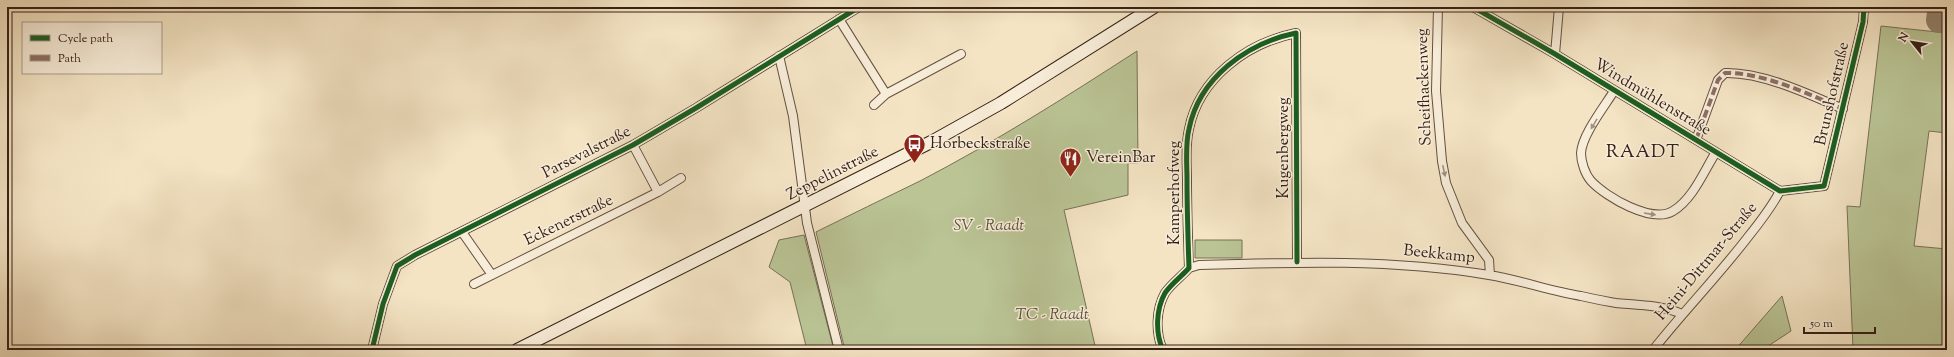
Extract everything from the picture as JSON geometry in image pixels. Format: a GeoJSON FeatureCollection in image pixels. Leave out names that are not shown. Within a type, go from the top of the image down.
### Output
{"type":"FeatureCollection","features":[{"type":"Feature","properties":{"kind":"main road","name":"Zeppelinstraße"},"geometry":{"type":"LineString","coordinates":[[516,350],[804,207],[933,141],[1001,103],[1154,7]]}},
{"type":"Feature","properties":{"kind":"street","name":"Parsevalstraße"},"geometry":{"type":"LineString","coordinates":[[372,350],[383,304],[396,266],[633,145],[859,7]]}},
{"type":"Feature","properties":{"kind":"street","name":"Scheifhackenweg"},"geometry":{"type":"LineString","coordinates":[[1438,7],[1436,91],[1442,161],[1446,183],[1462,223],[1489,260],[1490,275]]}},
{"type":"Feature","properties":{"kind":"street","name":"Windmühlenstraße"},"geometry":{"type":"LineString","coordinates":[[1472,7],[1554,54],[1780,191]]}},
{"type":"Feature","properties":{"kind":"street"},"geometry":{"type":"LineString","coordinates":[[1554,54],[1559,7]]}},
{"type":"Feature","properties":{"kind":"street","name":"Brunshofstraße"},"geometry":{"type":"LineString","coordinates":[[1780,191],[1824,186],[1863,22],[1864,7]]}},
{"type":"Feature","properties":{"kind":"street"},"geometry":{"type":"LineString","coordinates":[[839,19],[886,94]]}},
{"type":"Feature","properties":{"kind":"street","name":"Kugenbergweg"},"geometry":{"type":"LineString","coordinates":[[1296,33],[1297,262]]}},
{"type":"Feature","properties":{"kind":"street","name":"Kamperhofweg"},"geometry":{"type":"LineString","coordinates":[[1163,350],[1158,326],[1159,307],[1166,292],[1189,268],[1186,159],[1188,130],[1197,106],[1212,82],[1239,57],[1259,45],[1281,36],[1296,33]]}},
{"type":"Feature","properties":{"kind":"street"},"geometry":{"type":"LineString","coordinates":[[874,105],[886,94],[961,54]]}},
{"type":"Feature","properties":{"kind":"street"},"geometry":{"type":"LineString","coordinates":[[779,56],[793,116],[804,207],[839,350]]}},
{"type":"Feature","properties":{"kind":"street","name":"Windmühlenstraße"},"geometry":{"type":"LineString","coordinates":[[1696,140],[1718,80],[1725,72],[1736,72]]}},
{"type":"Feature","properties":{"kind":"street","name":"Brunshofstraße"},"geometry":{"type":"LineString","coordinates":[[1736,72],[1793,87],[1843,109]]}},
{"type":"Feature","properties":{"kind":"street"},"geometry":{"type":"LineString","coordinates":[[1614,91],[1584,140],[1581,153],[1583,166],[1590,180],[1600,190],[1646,214],[1658,215],[1672,212],[1685,203],[1716,152]]}},
{"type":"Feature","properties":{"kind":"street"},"geometry":{"type":"LineString","coordinates":[[633,145],[658,192]]}},
{"type":"Feature","properties":{"kind":"street","name":"Eckenerstraße"},"geometry":{"type":"LineString","coordinates":[[474,284],[658,192],[681,178]]}},
{"type":"Feature","properties":{"kind":"street","name":"Heini-Dittmar-Straße"},"geometry":{"type":"LineString","coordinates":[[1653,350],[1682,314],[1724,268],[1773,205],[1780,191]]}},
{"type":"Feature","properties":{"kind":"street"},"geometry":{"type":"LineString","coordinates":[[462,232],[492,275]]}},
{"type":"Feature","properties":{"kind":"street","name":"Beekkamp"},"geometry":{"type":"LineString","coordinates":[[1189,268],[1199,265],[1297,262],[1363,263],[1428,267],[1490,275],[1569,294],[1614,303],[1671,309],[1682,314]]}},
{"type":"Feature","properties":{"kind":"green space"},"geometry":{"type":"Polygon","coordinates":[[[1881,26],[1947,33],[1947,133],[1929,131],[1914,246],[1947,249],[1947,350],[1853,349],[1847,206],[1860,207],[1881,26]]]}},
{"type":"Feature","properties":{"kind":"green space","name":"SV - Raadt"},"geometry":{"type":"Polygon","coordinates":[[[1137,51],[1138,163],[1128,163],[1128,195],[1064,210],[1096,350],[845,350],[816,232],[920,181],[976,151],[1137,51]]]}},
{"type":"Feature","properties":{"kind":"green space"},"geometry":{"type":"Polygon","coordinates":[[[804,235],[834,350],[807,350],[790,282],[769,267],[779,240],[804,235]]]}},
{"type":"Feature","properties":{"kind":"green space"},"geometry":{"type":"Polygon","coordinates":[[[1195,240],[1242,240],[1242,258],[1195,258],[1195,240]]]}},
{"type":"Feature","properties":{"kind":"green space"},"geometry":{"type":"Polygon","coordinates":[[[1782,296],[1791,331],[1762,350],[1735,350],[1782,296]]]}},
{"type":"Feature","properties":{"kind":"taxiway"},"geometry":{"type":"LineString","coordinates":[[1939,20],[1941,7]]}},
{"type":"Feature","properties":{"kind":"marked path"},"geometry":{"type":"LineString","coordinates":[[1696,140],[1718,80],[1725,73],[1754,76],[1770,80],[1843,109]]}},
{"type":"Feature","properties":{"kind":"cycle path"},"geometry":{"type":"LineString","coordinates":[[372,350],[383,304],[397,266],[415,255],[633,145],[696,108],[859,7]]}},
{"type":"Feature","properties":{"kind":"cycle path"},"geometry":{"type":"LineString","coordinates":[[1473,7],[1555,54],[1780,191],[1824,186],[1863,22],[1864,7]]}},
{"type":"Feature","properties":{"kind":"cycle path"},"geometry":{"type":"LineString","coordinates":[[1163,350],[1160,343],[1158,329],[1158,314],[1162,299],[1173,283],[1189,268],[1187,148],[1189,129],[1194,111],[1203,94],[1214,79],[1243,54],[1260,45],[1296,33],[1297,262]]}},
{"type":"Feature","properties":{"kind":"place","name":"Horbeckstraße"},"geometry":{"type":"Point","coordinates":[915,164]}},
{"type":"Feature","properties":{"kind":"place","name":"VereinBar"},"geometry":{"type":"Point","coordinates":[1071,178]}},
{"type":"Feature","properties":{"kind":"district","name":"RAADT"},"geometry":{"type":"Point","coordinates":[1643,153]}},
{"type":"Feature","properties":{"kind":"park label","name":"TC - Raadt"},"geometry":{"type":"Point","coordinates":[1052,315]}}]}
